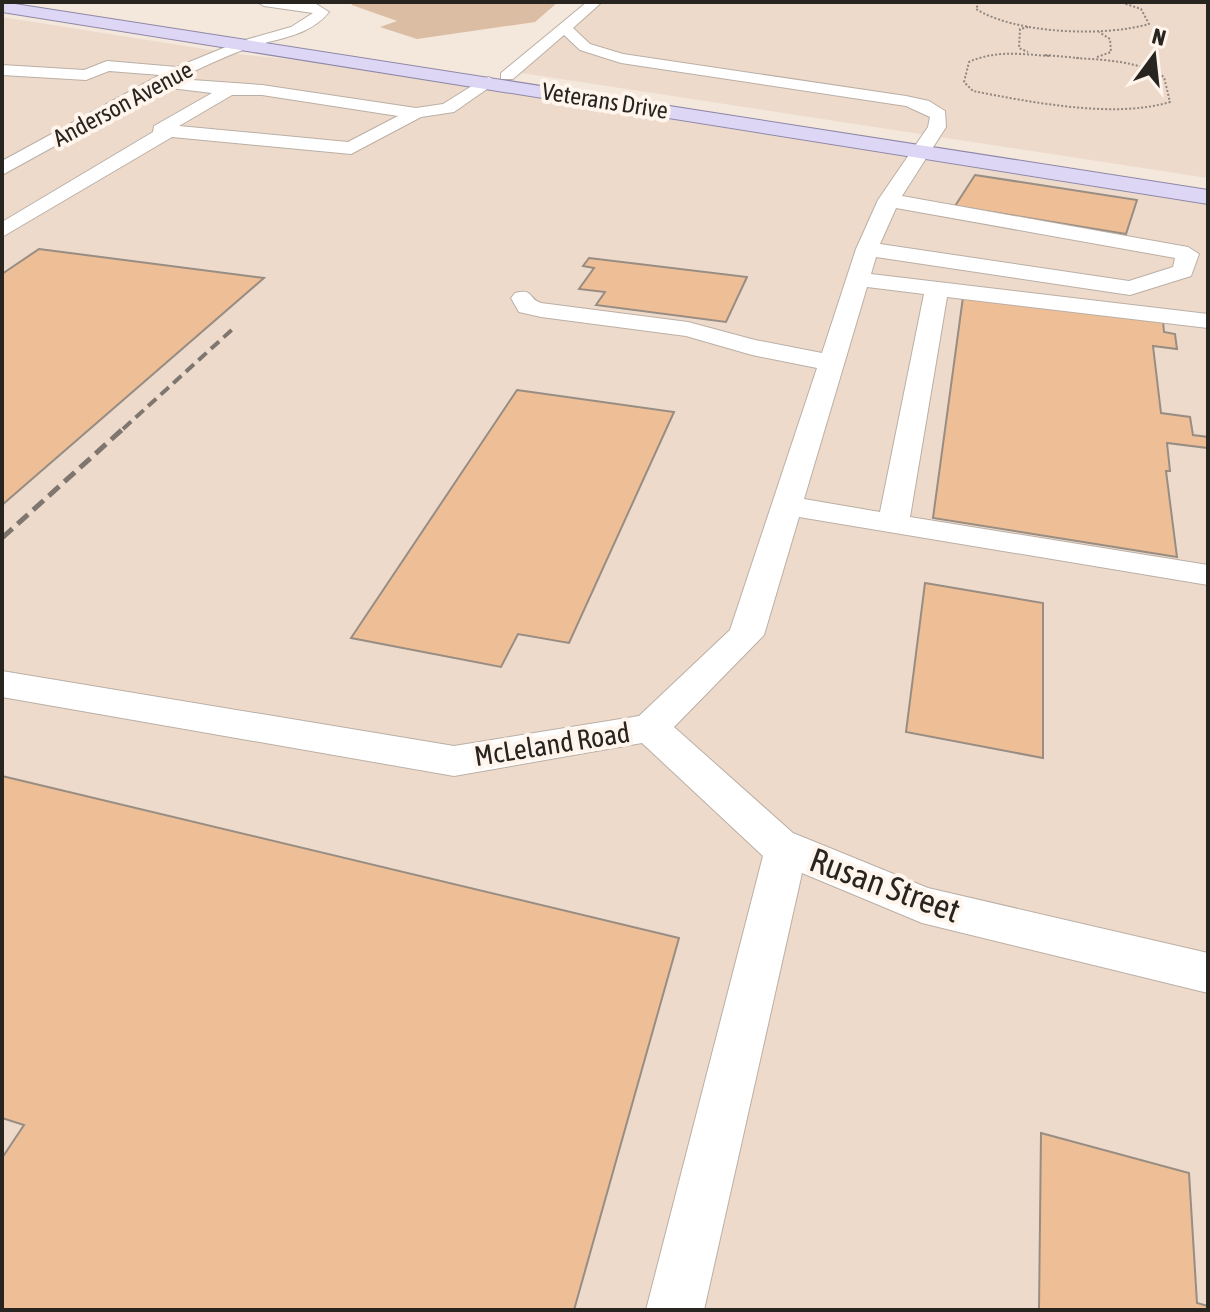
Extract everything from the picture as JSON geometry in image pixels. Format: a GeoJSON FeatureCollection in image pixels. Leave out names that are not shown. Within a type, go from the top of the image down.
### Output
{"type":"FeatureCollection","features":[{"type":"Feature","properties":{"kind":"main road","name":"Veterans Drive"},"geometry":{"type":"LineString","coordinates":[[46,2],[498,79],[923,146],[1208,186]]}},
{"type":"Feature","properties":{"kind":"main road","name":"Veterans Drive"},"geometry":{"type":"LineString","coordinates":[[2,7],[257,39]]}},
{"type":"Feature","properties":{"kind":"main road","name":"Veterans Drive"},"geometry":{"type":"LineString","coordinates":[[923,146],[1208,197]]}},
{"type":"Feature","properties":{"kind":"street","name":"Anderson Avenue"},"geometry":{"type":"LineString","coordinates":[[2,169],[181,72],[320,15],[321,10],[305,5],[264,2]]}},
{"type":"Feature","properties":{"kind":"street"},"geometry":{"type":"LineString","coordinates":[[161,82],[229,90],[262,90],[416,113],[448,108],[498,79],[595,2]]}},
{"type":"Feature","properties":{"kind":"street"},"geometry":{"type":"LineString","coordinates":[[565,28],[585,47],[621,58],[923,105],[934,109],[940,120],[923,146]]}},
{"type":"Feature","properties":{"kind":"street"},"geometry":{"type":"LineString","coordinates":[[2,70],[86,75],[153,44]]}},
{"type":"Feature","properties":{"kind":"street"},"geometry":{"type":"LineString","coordinates":[[107,66],[181,72]]}},
{"type":"Feature","properties":{"kind":"street"},"geometry":{"type":"LineString","coordinates":[[229,90],[160,130],[351,148],[416,113]]}},
{"type":"Feature","properties":{"kind":"street"},"geometry":{"type":"LineString","coordinates":[[2,231],[168,131]]}},
{"type":"Feature","properties":{"kind":"street","name":"McLeland Road"},"geometry":{"type":"LineString","coordinates":[[5,688],[454,761],[650,728],[746,635],[867,249],[888,200],[923,146]]}},
{"type":"Feature","properties":{"kind":"street"},"geometry":{"type":"LineString","coordinates":[[867,249],[1130,288],[1183,271],[1188,254],[888,200]]}},
{"type":"Feature","properties":{"kind":"street"},"geometry":{"type":"LineString","coordinates":[[961,263],[971,239]]}},
{"type":"Feature","properties":{"kind":"street"},"geometry":{"type":"LineString","coordinates":[[1002,243],[1157,249]]}},
{"type":"Feature","properties":{"kind":"street"},"geometry":{"type":"LineString","coordinates":[[858,279],[1208,321]]}},
{"type":"Feature","properties":{"kind":"street"},"geometry":{"type":"LineString","coordinates":[[893,523],[937,289]]}},
{"type":"Feature","properties":{"kind":"street"},"geometry":{"type":"LineString","coordinates":[[523,298],[528,307],[541,310],[699,331],[752,347],[833,363]]}},
{"type":"Feature","properties":{"kind":"street"},"geometry":{"type":"LineString","coordinates":[[787,506],[1208,575]]}},
{"type":"Feature","properties":{"kind":"street","name":"Rusan Street"},"geometry":{"type":"LineString","coordinates":[[650,728],[778,845],[922,905],[1208,973]]}},
{"type":"Feature","properties":{"kind":"street"},"geometry":{"type":"LineString","coordinates":[[675,1310],[786,848]]}},
{"type":"Feature","properties":{"kind":"path"},"geometry":{"type":"LineString","coordinates":[[979,2],[976,9],[982,15],[1007,23],[1118,30],[1149,24],[1145,12],[1120,2]]}},
{"type":"Feature","properties":{"kind":"path"},"geometry":{"type":"LineString","coordinates":[[1007,23],[1018,31]]}},
{"type":"Feature","properties":{"kind":"path"},"geometry":{"type":"LineString","coordinates":[[1018,31],[1037,26]]}},
{"type":"Feature","properties":{"kind":"path"},"geometry":{"type":"LineString","coordinates":[[1083,29],[1108,36],[1118,30]]}},
{"type":"Feature","properties":{"kind":"path"},"geometry":{"type":"LineString","coordinates":[[1018,31],[1019,48]]}},
{"type":"Feature","properties":{"kind":"path"},"geometry":{"type":"LineString","coordinates":[[1108,36],[1110,53],[1121,62]]}},
{"type":"Feature","properties":{"kind":"path"},"geometry":{"type":"LineString","coordinates":[[1005,53],[1019,48],[1049,56]]}},
{"type":"Feature","properties":{"kind":"path"},"geometry":{"type":"LineString","coordinates":[[1005,53],[1049,56],[1121,62],[1152,70],[1164,77],[1170,102],[1155,107],[1100,106],[999,96],[967,87],[964,82],[969,62],[980,56],[1005,53]]}},
{"type":"Feature","properties":{"kind":"path"},"geometry":{"type":"LineString","coordinates":[[1076,58],[1110,53]]}},
{"type":"Feature","properties":{"kind":"shaded area"},"geometry":{"type":"Polygon","coordinates":[[[351,2],[558,2],[535,22],[417,39],[380,27],[397,21],[351,2]]]}},
{"type":"Feature","properties":{"kind":"shaded area"},"geometry":{"type":"Polygon","coordinates":[[[585,2],[1208,2],[1208,178],[509,71],[585,2]]]}},
{"type":"Feature","properties":{"kind":"shaded area"},"geometry":{"type":"Polygon","coordinates":[[[2,17],[236,54],[305,61],[1208,205],[1208,1310],[2,1310],[2,17]]]}},
{"type":"Feature","properties":{"kind":"building"},"geometry":{"type":"Polygon","coordinates":[[[975,175],[1137,200],[1126,234],[955,206],[975,175]]]}},
{"type":"Feature","properties":{"kind":"building"},"geometry":{"type":"Polygon","coordinates":[[[39,249],[264,278],[2,505],[2,274],[39,249]]]}},
{"type":"Feature","properties":{"kind":"building"},"geometry":{"type":"Polygon","coordinates":[[[589,258],[747,277],[726,322],[596,305],[605,292],[579,289],[594,268],[583,266],[589,258]]]}},
{"type":"Feature","properties":{"kind":"building"},"geometry":{"type":"Polygon","coordinates":[[[963,297],[1163,321],[1164,332],[1175,334],[1177,349],[1153,346],[1161,413],[1190,417],[1193,435],[1208,437],[1208,448],[1167,443],[1170,471],[1166,471],[1177,557],[933,518],[963,297]]]}},
{"type":"Feature","properties":{"kind":"building"},"geometry":{"type":"Polygon","coordinates":[[[517,390],[674,412],[569,643],[518,634],[501,667],[351,638],[517,390]]]}},
{"type":"Feature","properties":{"kind":"building"},"geometry":{"type":"Polygon","coordinates":[[[925,583],[1043,603],[1043,758],[906,732],[925,583]]]}},
{"type":"Feature","properties":{"kind":"building"},"geometry":{"type":"Polygon","coordinates":[[[2,776],[679,938],[574,1310],[2,1310],[2,1158],[24,1125],[2,1118],[2,776]]]}},
{"type":"Feature","properties":{"kind":"building"},"geometry":{"type":"Polygon","coordinates":[[[1041,1133],[1189,1173],[1197,1303],[1208,1306],[1208,1310],[1039,1310],[1041,1133]]]}},
{"type":"Feature","properties":{"kind":"railway"},"geometry":{"type":"LineString","coordinates":[[123,429],[236,326]]}},
{"type":"Feature","properties":{"kind":"railway"},"geometry":{"type":"LineString","coordinates":[[2,538],[125,427]]}}]}
